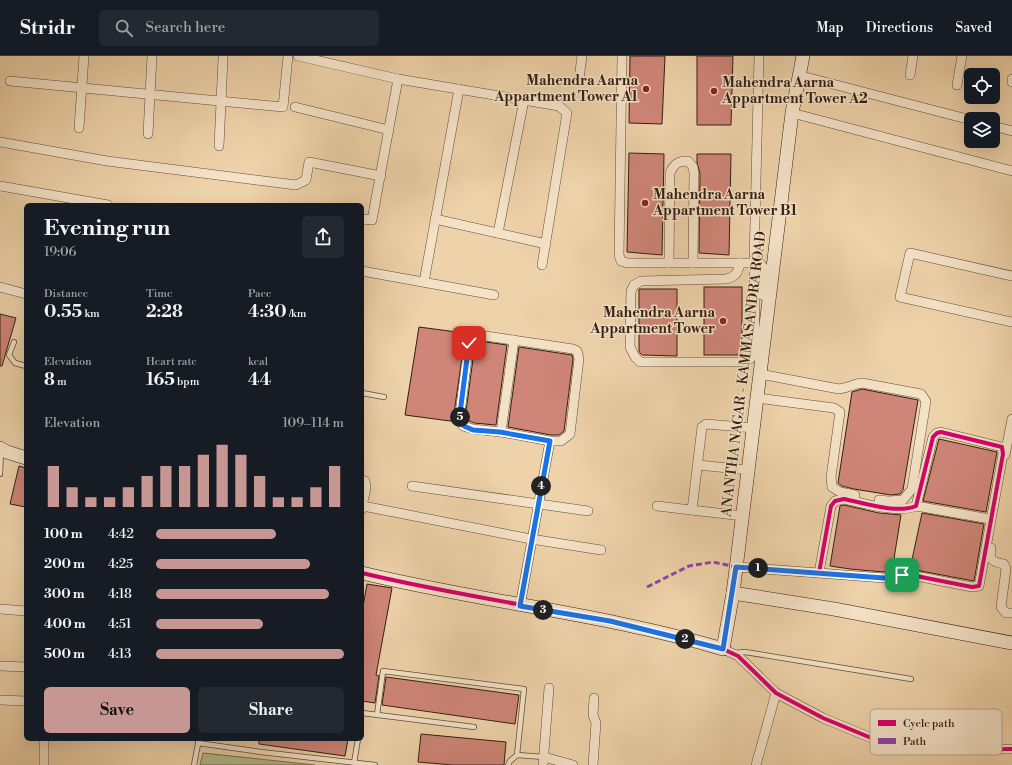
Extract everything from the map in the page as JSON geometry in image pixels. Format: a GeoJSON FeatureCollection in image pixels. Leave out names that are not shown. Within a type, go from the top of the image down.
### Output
{"type":"FeatureCollection","features":[{"type":"Feature","properties":{"kind":"street"},"geometry":{"type":"LineString","coordinates":[[79,128],[84,56]]}},
{"type":"Feature","properties":{"kind":"street"},"geometry":{"type":"LineString","coordinates":[[148,134],[152,56]]}},
{"type":"Feature","properties":{"kind":"street"},"geometry":{"type":"LineString","coordinates":[[10,81],[283,107],[288,56]]}},
{"type":"Feature","properties":{"kind":"street"},"geometry":{"type":"LineString","coordinates":[[298,56],[398,79],[559,106],[567,113],[542,265]]}},
{"type":"Feature","properties":{"kind":"street"},"geometry":{"type":"LineString","coordinates":[[579,79],[582,56]]}},
{"type":"Feature","properties":{"kind":"street"},"geometry":{"type":"LineString","coordinates":[[622,56],[619,255],[622,261],[627,264],[760,264],[762,267],[762,295],[770,298]]}},
{"type":"Feature","properties":{"kind":"street"},"geometry":{"type":"LineString","coordinates":[[740,264],[734,277],[726,279],[641,281],[634,285],[631,291],[630,347],[635,357],[640,362],[743,362],[750,359],[754,353],[754,263],[759,56]]}},
{"type":"Feature","properties":{"kind":"street","name":"ANANTHA NAGAR - KAMMASANDRA ROAD"},"geometry":{"type":"LineString","coordinates":[[728,651],[736,567],[792,112],[798,75],[803,56]]}},
{"type":"Feature","properties":{"kind":"street"},"geometry":{"type":"LineString","coordinates":[[910,75],[913,56]]}},
{"type":"Feature","properties":{"kind":"street"},"geometry":{"type":"LineString","coordinates":[[958,86],[962,56]]}},
{"type":"Feature","properties":{"kind":"street"},"geometry":{"type":"LineString","coordinates":[[219,146],[223,58]]}},
{"type":"Feature","properties":{"kind":"street"},"geometry":{"type":"LineString","coordinates":[[798,75],[964,118]]}},
{"type":"Feature","properties":{"kind":"street"},"geometry":{"type":"LineString","coordinates":[[364,219],[372,220],[398,79]]}},
{"type":"Feature","properties":{"kind":"street"},"geometry":{"type":"LineString","coordinates":[[424,282],[459,89]]}},
{"type":"Feature","properties":{"kind":"street"},"geometry":{"type":"LineString","coordinates":[[498,233],[524,100]]}},
{"type":"Feature","properties":{"kind":"street"},"geometry":{"type":"LineString","coordinates":[[295,107],[389,130]]}},
{"type":"Feature","properties":{"kind":"street"},"geometry":{"type":"LineString","coordinates":[[792,112],[1012,171]]}},
{"type":"Feature","properties":{"kind":"street"},"geometry":{"type":"LineString","coordinates":[[1000,128],[1012,131]]}},
{"type":"Feature","properties":{"kind":"street"},"geometry":{"type":"LineString","coordinates":[[0,142],[107,161],[296,185],[306,180],[309,162],[381,176]]}},
{"type":"Feature","properties":{"kind":"street"},"geometry":{"type":"LineString","coordinates":[[669,263],[670,173],[674,166],[680,161],[688,161],[693,167],[694,173],[693,263]]}},
{"type":"Feature","properties":{"kind":"street"},"geometry":{"type":"LineString","coordinates":[[0,186],[97,203]]}},
{"type":"Feature","properties":{"kind":"street"},"geometry":{"type":"LineString","coordinates":[[435,220],[546,244]]}},
{"type":"Feature","properties":{"kind":"street"},"geometry":{"type":"LineString","coordinates":[[1012,276],[910,253],[900,297],[1012,322]]}},
{"type":"Feature","properties":{"kind":"street"},"geometry":{"type":"LineString","coordinates":[[364,271],[494,295]]}},
{"type":"Feature","properties":{"kind":"street"},"geometry":{"type":"LineString","coordinates":[[0,287],[24,293]]}},
{"type":"Feature","properties":{"kind":"street"},"geometry":{"type":"LineString","coordinates":[[478,335],[573,349],[577,351],[579,359],[570,434],[561,441],[550,441],[500,432],[473,430],[464,426],[459,421],[471,337],[478,335]]}},
{"type":"Feature","properties":{"kind":"street"},"geometry":{"type":"LineString","coordinates":[[500,432],[514,340]]}},
{"type":"Feature","properties":{"kind":"street"},"geometry":{"type":"LineString","coordinates":[[757,398],[834,408],[840,412],[831,477],[832,487],[840,492],[888,501],[903,500],[912,489],[926,401],[921,394],[862,383],[852,384],[848,388],[839,389],[760,374]]}},
{"type":"Feature","properties":{"kind":"street"},"geometry":{"type":"LineString","coordinates":[[1012,418],[989,557],[994,562],[1004,564],[1006,566],[1001,607],[1006,613],[1012,613]]}},
{"type":"Feature","properties":{"kind":"street"},"geometry":{"type":"LineString","coordinates":[[692,510],[698,465],[700,433],[702,427],[706,424],[754,428]]}},
{"type":"Feature","properties":{"kind":"street"},"geometry":{"type":"LineString","coordinates":[[736,567],[884,578],[911,575],[972,587],[978,586],[981,580],[990,519],[1003,454],[1002,447],[941,432],[937,433],[933,437],[916,506]]}},
{"type":"Feature","properties":{"kind":"street"},"geometry":{"type":"LineString","coordinates":[[520,606],[550,441]]}},
{"type":"Feature","properties":{"kind":"street"},"geometry":{"type":"LineString","coordinates":[[1,449],[24,457]]}},
{"type":"Feature","properties":{"kind":"street"},"geometry":{"type":"LineString","coordinates":[[698,465],[748,470]]}},
{"type":"Feature","properties":{"kind":"street"},"geometry":{"type":"LineString","coordinates":[[364,481],[366,488],[364,498]]}},
{"type":"Feature","properties":{"kind":"street"},"geometry":{"type":"LineString","coordinates":[[412,486],[588,512]]}},
{"type":"Feature","properties":{"kind":"street"},"geometry":{"type":"LineString","coordinates":[[819,573],[831,506],[835,501],[844,499],[900,509],[916,506],[990,519]]}},
{"type":"Feature","properties":{"kind":"street"},"geometry":{"type":"LineString","coordinates":[[657,506],[743,516]]}},
{"type":"Feature","properties":{"kind":"street"},"geometry":{"type":"LineString","coordinates":[[364,507],[601,550]]}},
{"type":"Feature","properties":{"kind":"street"},"geometry":{"type":"LineString","coordinates":[[364,573],[520,606],[610,621],[728,651],[738,656],[776,693],[824,718],[870,737]]}},
{"type":"Feature","properties":{"kind":"street"},"geometry":{"type":"LineString","coordinates":[[733,593],[834,609],[1012,643]]}},
{"type":"Feature","properties":{"kind":"street"},"geometry":{"type":"LineString","coordinates":[[0,609],[24,611]]}},
{"type":"Feature","properties":{"kind":"street"},"geometry":{"type":"LineString","coordinates":[[0,666],[24,667]]}},
{"type":"Feature","properties":{"kind":"street"},"geometry":{"type":"LineString","coordinates":[[549,688],[543,761],[573,765]]}},
{"type":"Feature","properties":{"kind":"street"},"geometry":{"type":"LineString","coordinates":[[756,765],[776,693]]}},
{"type":"Feature","properties":{"kind":"street"},"geometry":{"type":"LineString","coordinates":[[593,765],[596,723],[593,715],[594,698]]}},
{"type":"Feature","properties":{"kind":"street"},"geometry":{"type":"LineString","coordinates":[[0,700],[24,701]]}},
{"type":"Feature","properties":{"kind":"street"},"geometry":{"type":"LineString","coordinates":[[44,741],[44,765]]}},
{"type":"Feature","properties":{"kind":"street"},"geometry":{"type":"LineString","coordinates":[[1002,749],[1012,749]]}},
{"type":"Feature","properties":{"kind":"lane"},"geometry":{"type":"LineString","coordinates":[[14,342],[9,355],[15,363],[24,365]]}},
{"type":"Feature","properties":{"kind":"lane"},"geometry":{"type":"LineString","coordinates":[[364,393],[384,397]]}},
{"type":"Feature","properties":{"kind":"lane"},"geometry":{"type":"LineString","coordinates":[[0,474],[1,449]]}},
{"type":"Feature","properties":{"kind":"lane"},"geometry":{"type":"LineString","coordinates":[[728,651],[745,652],[911,679]]}},
{"type":"Feature","properties":{"kind":"lane"},"geometry":{"type":"LineString","coordinates":[[377,715],[383,671],[524,689],[517,755],[508,765]]}},
{"type":"Feature","properties":{"kind":"lane"},"geometry":{"type":"LineString","coordinates":[[364,713],[474,727]]}},
{"type":"Feature","properties":{"kind":"lane"},"geometry":{"type":"LineString","coordinates":[[194,765],[198,741],[261,752],[375,765]]}},
{"type":"Feature","properties":{"kind":"lane"},"geometry":{"type":"LineString","coordinates":[[354,763],[358,741]]}},
{"type":"Feature","properties":{"kind":"lane"},"geometry":{"type":"LineString","coordinates":[[517,755],[543,761]]}},
{"type":"Feature","properties":{"kind":"green space"},"geometry":{"type":"Polygon","coordinates":[[[203,753],[315,765],[200,765],[203,753]]]}},
{"type":"Feature","properties":{"kind":"building","name":"Mahendra Aarna Appartment Tower A1"},"geometry":{"type":"Polygon","coordinates":[[[630,56],[665,56],[662,124],[629,123],[630,56]]]}},
{"type":"Feature","properties":{"kind":"building","name":"Mahendra Aarna Appartment Tower A2"},"geometry":{"type":"Polygon","coordinates":[[[697,56],[733,56],[731,125],[697,125],[697,56]]]}},
{"type":"Feature","properties":{"kind":"building","name":"Mahendra Aarna Appartment Tower B1"},"geometry":{"type":"Polygon","coordinates":[[[629,153],[664,154],[662,255],[627,252],[629,153]]]}},
{"type":"Feature","properties":{"kind":"building"},"geometry":{"type":"Polygon","coordinates":[[[697,154],[731,154],[729,255],[699,253],[700,173],[697,163],[697,154]]]}},
{"type":"Feature","properties":{"kind":"building","name":"Mahendra Aarna Appartment Tower"},"geometry":{"type":"Polygon","coordinates":[[[704,287],[742,287],[742,355],[704,355],[704,287]]]}},
{"type":"Feature","properties":{"kind":"building","name":"Mahendra Aarna Appartment Tower"},"geometry":{"type":"Polygon","coordinates":[[[639,289],[677,289],[677,356],[642,355],[640,353],[639,289]]]}},
{"type":"Feature","properties":{"kind":"building"},"geometry":{"type":"Polygon","coordinates":[[[0,314],[16,318],[2,366],[0,366],[0,314]]]}},
{"type":"Feature","properties":{"kind":"building"},"geometry":{"type":"Polygon","coordinates":[[[419,327],[464,333],[463,337],[465,337],[453,420],[450,421],[405,415],[419,327]]]}},
{"type":"Feature","properties":{"kind":"building"},"geometry":{"type":"Polygon","coordinates":[[[479,341],[507,345],[496,425],[474,423],[465,419],[475,344],[479,341]]]}},
{"type":"Feature","properties":{"kind":"building"},"geometry":{"type":"Polygon","coordinates":[[[519,347],[572,355],[573,359],[564,431],[559,435],[551,435],[508,427],[519,347]]]}},
{"type":"Feature","properties":{"kind":"building"},"geometry":{"type":"Polygon","coordinates":[[[862,389],[918,400],[903,490],[900,494],[891,495],[854,489],[842,486],[838,483],[852,392],[862,389]]]}},
{"type":"Feature","properties":{"kind":"building"},"geometry":{"type":"Polygon","coordinates":[[[939,439],[997,452],[986,512],[923,501],[939,439]]]}},
{"type":"Feature","properties":{"kind":"building"},"geometry":{"type":"Polygon","coordinates":[[[19,466],[24,467],[24,507],[10,504],[19,466]]]}},
{"type":"Feature","properties":{"kind":"building"},"geometry":{"type":"Polygon","coordinates":[[[844,505],[879,513],[901,515],[892,571],[884,572],[830,566],[840,506],[844,505]]]}},
{"type":"Feature","properties":{"kind":"building"},"geometry":{"type":"Polygon","coordinates":[[[922,513],[984,524],[974,581],[910,569],[922,513]]]}},
{"type":"Feature","properties":{"kind":"building"},"geometry":{"type":"Polygon","coordinates":[[[367,584],[392,588],[376,675],[379,676],[375,703],[364,701],[364,601],[367,584]]]}},
{"type":"Feature","properties":{"kind":"building"},"geometry":{"type":"Polygon","coordinates":[[[386,677],[519,695],[515,724],[382,705],[386,677]]]}},
{"type":"Feature","properties":{"kind":"building"},"geometry":{"type":"Polygon","coordinates":[[[421,734],[506,742],[504,765],[453,765],[418,762],[421,734]]]}},
{"type":"Feature","properties":{"kind":"building"},"geometry":{"type":"Polygon","coordinates":[[[259,741],[348,741],[345,756],[259,744],[259,741]]]}},
{"type":"Feature","properties":{"kind":"marked path"},"geometry":{"type":"LineString","coordinates":[[647,587],[689,566],[713,562],[736,567]]}},
{"type":"Feature","properties":{"kind":"cycle path"},"geometry":{"type":"LineString","coordinates":[[736,567],[819,573],[831,506],[835,501],[844,499],[900,509],[916,506],[933,437],[937,433],[941,432],[1002,447],[1003,454],[979,586],[972,587],[911,575],[884,578],[819,573]]}},
{"type":"Feature","properties":{"kind":"cycle path"},"geometry":{"type":"LineString","coordinates":[[364,573],[452,592],[634,626],[723,649],[738,656],[776,693],[823,718],[870,737]]}},
{"type":"Feature","properties":{"kind":"cycle path"},"geometry":{"type":"LineString","coordinates":[[1002,749],[1012,749]]}},
{"type":"Feature","properties":{"kind":"place","name":"Mahendra Aarna Appartment Tower A1"},"geometry":{"type":"Point","coordinates":[646,89]}},
{"type":"Feature","properties":{"kind":"place","name":"Mahendra Aarna Appartment Tower A2"},"geometry":{"type":"Point","coordinates":[714,91]}},
{"type":"Feature","properties":{"kind":"place","name":"Mahendra Aarna Appartment Tower B1"},"geometry":{"type":"Point","coordinates":[645,203]}},
{"type":"Feature","properties":{"kind":"place","name":"Mahendra Aarna Appartment Tower"},"geometry":{"type":"Point","coordinates":[723,321]}},
{"type":"Feature","properties":{"kind":"route"},"geometry":{"type":"LineString","coordinates":[[469,343],[459,421],[464,426],[473,430],[500,432],[550,441],[520,606],[610,621],[723,649],[736,567],[884,578],[902,575]]}}]}
